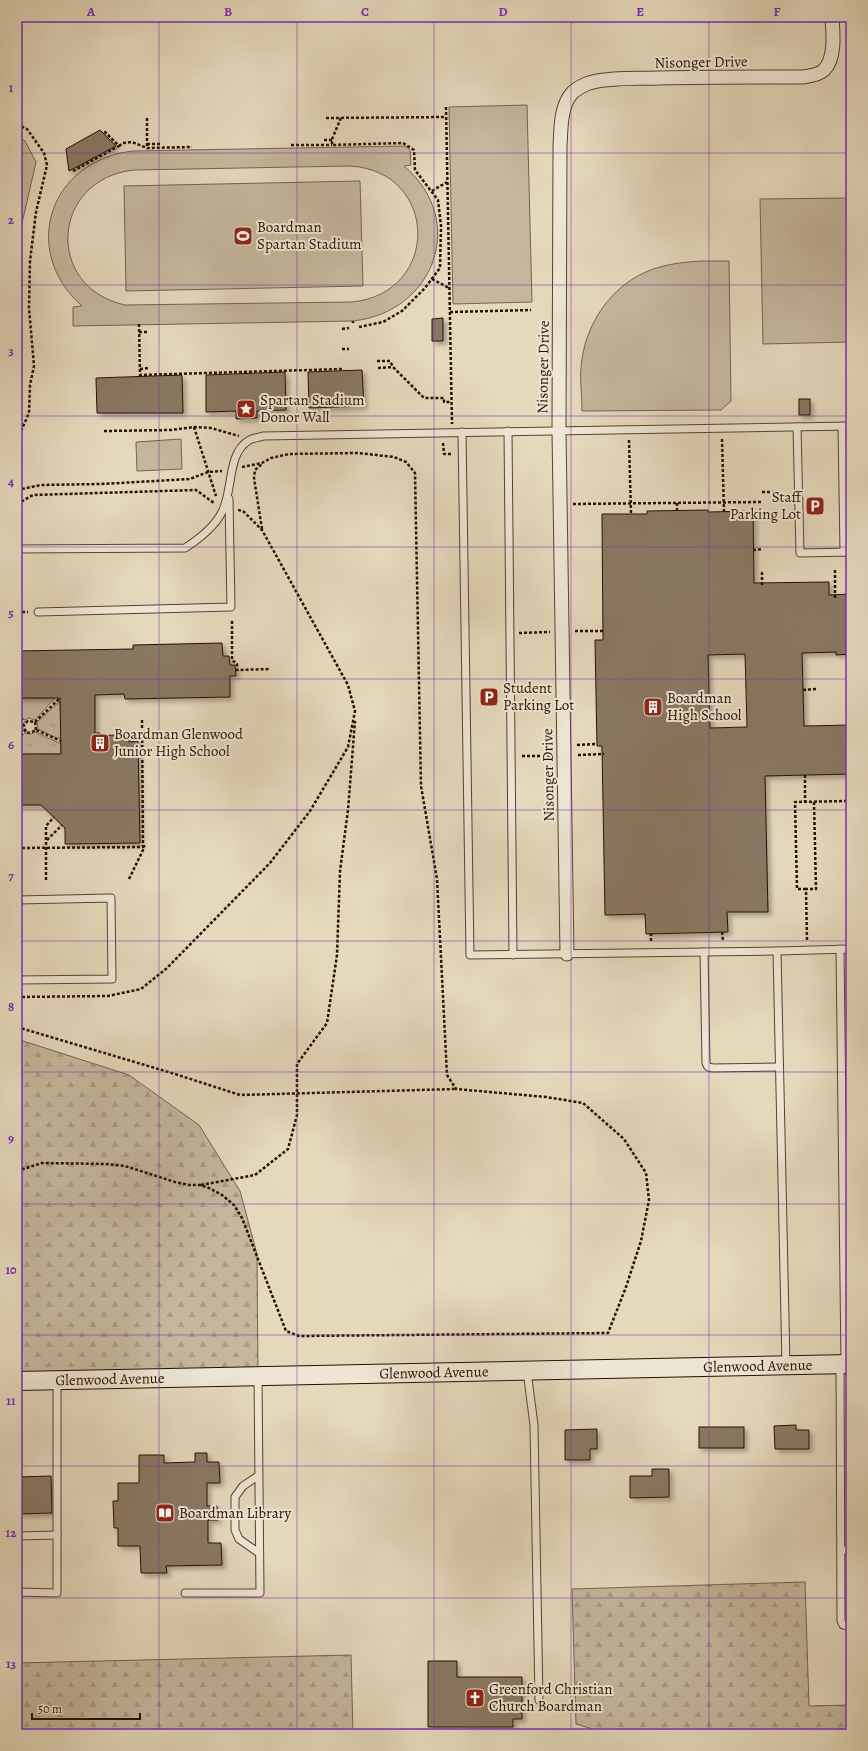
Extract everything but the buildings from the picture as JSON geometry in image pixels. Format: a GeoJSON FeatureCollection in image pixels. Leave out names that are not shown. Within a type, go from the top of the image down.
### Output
{"type":"FeatureCollection","features":[{"type":"Feature","properties":{"kind":"street","name":"Nisonger Drive"},"geometry":{"type":"LineString","coordinates":[[567,954],[559,431],[560,147],[563,116],[567,102],[572,93],[589,83],[614,79],[803,77],[817,74],[824,70],[831,55],[832,17]]}},
{"type":"Feature","properties":{"kind":"street","name":"Glenwood Avenue"},"geometry":{"type":"LineString","coordinates":[[17,1381],[845,1364]]}},
{"type":"Feature","properties":{"kind":"lane"},"geometry":{"type":"LineString","coordinates":[[797,427],[800,553],[847,552],[842,426]]}},
{"type":"Feature","properties":{"kind":"lane"},"geometry":{"type":"LineString","coordinates":[[38,612],[231,608],[229,495],[232,469],[237,454],[248,441],[263,436],[851,426]]}},
{"type":"Feature","properties":{"kind":"lane"},"geometry":{"type":"LineString","coordinates":[[508,431],[513,955]]}},
{"type":"Feature","properties":{"kind":"lane"},"geometry":{"type":"LineString","coordinates":[[462,432],[470,955],[851,949]]}},
{"type":"Feature","properties":{"kind":"lane"},"geometry":{"type":"LineString","coordinates":[[17,550],[185,548],[203,537],[222,512],[229,495]]}},
{"type":"Feature","properties":{"kind":"lane"},"geometry":{"type":"LineString","coordinates":[[17,900],[111,898],[112,979],[17,980]]}},
{"type":"Feature","properties":{"kind":"lane"},"geometry":{"type":"LineString","coordinates":[[840,949],[845,1364],[841,1621],[843,1625],[851,1626]]}},
{"type":"Feature","properties":{"kind":"lane"},"geometry":{"type":"LineString","coordinates":[[777,951],[786,1366]]}},
{"type":"Feature","properties":{"kind":"lane"},"geometry":{"type":"LineString","coordinates":[[704,952],[706,1063],[708,1067],[779,1067]]}},
{"type":"Feature","properties":{"kind":"lane"},"geometry":{"type":"LineString","coordinates":[[526,1371],[534,1424],[539,1700]]}},
{"type":"Feature","properties":{"kind":"lane"},"geometry":{"type":"LineString","coordinates":[[185,1593],[260,1593],[258,1376]]}},
{"type":"Feature","properties":{"kind":"lane"},"geometry":{"type":"LineString","coordinates":[[17,1592],[57,1593],[57,1380]]}},
{"type":"Feature","properties":{"kind":"lane"},"geometry":{"type":"LineString","coordinates":[[258,1476],[243,1486],[235,1497],[235,1530],[239,1539],[259,1553]]}},
{"type":"Feature","properties":{"kind":"lane"},"geometry":{"type":"LineString","coordinates":[[17,1536],[57,1536]]}},
{"type":"Feature","properties":{"kind":"lane"},"geometry":{"type":"LineString","coordinates":[[841,1550],[851,1550]]}},
{"type":"Feature","properties":{"kind":"path"},"geometry":{"type":"LineString","coordinates":[[446,107],[452,432]]}},
{"type":"Feature","properties":{"kind":"path"},"geometry":{"type":"LineString","coordinates":[[326,118],[446,117]]}},
{"type":"Feature","properties":{"kind":"path"},"geometry":{"type":"LineString","coordinates":[[147,118],[147,148]]}},
{"type":"Feature","properties":{"kind":"path"},"geometry":{"type":"LineString","coordinates":[[332,145],[332,140],[341,118]]}},
{"type":"Feature","properties":{"kind":"path"},"geometry":{"type":"LineString","coordinates":[[17,124],[27,129],[44,153],[47,165],[36,212],[30,262],[29,308],[34,366],[30,385],[28,413],[17,440]]}},
{"type":"Feature","properties":{"kind":"path"},"geometry":{"type":"LineString","coordinates":[[103,130],[119,146]]}},
{"type":"Feature","properties":{"kind":"path"},"geometry":{"type":"LineString","coordinates":[[324,140],[332,140]]}},
{"type":"Feature","properties":{"kind":"path"},"geometry":{"type":"LineString","coordinates":[[73,171],[123,143],[132,142],[147,148],[192,147]]}},
{"type":"Feature","properties":{"kind":"path"},"geometry":{"type":"LineString","coordinates":[[291,145],[403,143],[414,150],[415,170],[438,200],[441,226],[440,268],[432,279],[402,311],[382,322],[359,327]]}},
{"type":"Feature","properties":{"kind":"path"},"geometry":{"type":"LineString","coordinates":[[147,144],[160,144]]}},
{"type":"Feature","properties":{"kind":"path"},"geometry":{"type":"LineString","coordinates":[[432,191],[447,182]]}},
{"type":"Feature","properties":{"kind":"path"},"geometry":{"type":"LineString","coordinates":[[432,279],[449,288]]}},
{"type":"Feature","properties":{"kind":"path"},"geometry":{"type":"LineString","coordinates":[[450,312],[530,310]]}},
{"type":"Feature","properties":{"kind":"path"},"geometry":{"type":"LineString","coordinates":[[139,324],[140,375],[342,369]]}},
{"type":"Feature","properties":{"kind":"path"},"geometry":{"type":"LineString","coordinates":[[342,329],[349,328]]}},
{"type":"Feature","properties":{"kind":"path"},"geometry":{"type":"LineString","coordinates":[[139,332],[148,332]]}},
{"type":"Feature","properties":{"kind":"path"},"geometry":{"type":"LineString","coordinates":[[342,349],[349,349]]}},
{"type":"Feature","properties":{"kind":"path"},"geometry":{"type":"LineString","coordinates":[[377,361],[390,361],[393,367],[424,398],[444,398],[444,402],[451,402]]}},
{"type":"Feature","properties":{"kind":"path"},"geometry":{"type":"LineString","coordinates":[[378,368],[393,367]]}},
{"type":"Feature","properties":{"kind":"path"},"geometry":{"type":"LineString","coordinates":[[140,368],[149,368]]}},
{"type":"Feature","properties":{"kind":"path"},"geometry":{"type":"LineString","coordinates":[[17,504],[33,495],[196,490],[212,502],[218,504],[194,427]]}},
{"type":"Feature","properties":{"kind":"path"},"geometry":{"type":"LineString","coordinates":[[104,431],[171,430],[194,427],[211,428],[242,437]]}},
{"type":"Feature","properties":{"kind":"path"},"geometry":{"type":"LineString","coordinates":[[722,428],[724,512]]}},
{"type":"Feature","properties":{"kind":"path"},"geometry":{"type":"LineString","coordinates":[[629,430],[631,514]]}},
{"type":"Feature","properties":{"kind":"path"},"geometry":{"type":"LineString","coordinates":[[17,490],[41,485],[102,484],[190,479],[208,472],[262,464],[255,470],[254,478],[262,530]]}},
{"type":"Feature","properties":{"kind":"path"},"geometry":{"type":"LineString","coordinates":[[762,492],[778,492]]}},
{"type":"Feature","properties":{"kind":"path"},"geometry":{"type":"LineString","coordinates":[[569,504],[762,502]]}},
{"type":"Feature","properties":{"kind":"path"},"geometry":{"type":"LineString","coordinates":[[677,503],[678,512]]}},
{"type":"Feature","properties":{"kind":"path"},"geometry":{"type":"LineString","coordinates":[[17,1171],[42,1163],[106,1164],[125,1166],[189,1185],[200,1185],[255,1175],[288,1149],[297,1115],[297,1064],[326,1023],[337,955],[340,870],[348,810],[355,711],[348,685],[262,530],[243,511],[229,507]]}},
{"type":"Feature","properties":{"kind":"path"},"geometry":{"type":"LineString","coordinates":[[753,550],[763,549]]}},
{"type":"Feature","properties":{"kind":"path"},"geometry":{"type":"LineString","coordinates":[[835,570],[835,599]]}},
{"type":"Feature","properties":{"kind":"path"},"geometry":{"type":"LineString","coordinates":[[762,585],[762,573],[764,571]]}},
{"type":"Feature","properties":{"kind":"path"},"geometry":{"type":"LineString","coordinates":[[232,621],[232,660],[237,664],[236,670],[270,669]]}},
{"type":"Feature","properties":{"kind":"path"},"geometry":{"type":"LineString","coordinates":[[571,632],[605,631]]}},
{"type":"Feature","properties":{"kind":"path"},"geometry":{"type":"LineString","coordinates":[[510,633],[547,632]]}},
{"type":"Feature","properties":{"kind":"path"},"geometry":{"type":"LineString","coordinates":[[803,690],[816,689]]}},
{"type":"Feature","properties":{"kind":"path"},"geometry":{"type":"LineString","coordinates":[[35,722],[60,698]]}},
{"type":"Feature","properties":{"kind":"path"},"geometry":{"type":"LineString","coordinates":[[17,997],[108,996],[141,989],[167,968],[270,863],[310,811],[348,746],[355,711]]}},
{"type":"Feature","properties":{"kind":"path"},"geometry":{"type":"LineString","coordinates":[[17,715],[25,722]]}},
{"type":"Feature","properties":{"kind":"path"},"geometry":{"type":"LineString","coordinates":[[129,879],[144,848],[142,718]]}},
{"type":"Feature","properties":{"kind":"path"},"geometry":{"type":"LineString","coordinates":[[25,722],[30,720],[35,722]]}},
{"type":"Feature","properties":{"kind":"path"},"geometry":{"type":"LineString","coordinates":[[25,722],[24,728],[26,731]]}},
{"type":"Feature","properties":{"kind":"path"},"geometry":{"type":"LineString","coordinates":[[35,722],[36,730]]}},
{"type":"Feature","properties":{"kind":"path"},"geometry":{"type":"LineString","coordinates":[[26,731],[30,733],[36,730]]}},
{"type":"Feature","properties":{"kind":"path"},"geometry":{"type":"LineString","coordinates":[[36,730],[61,741]]}},
{"type":"Feature","properties":{"kind":"path"},"geometry":{"type":"LineString","coordinates":[[17,739],[26,731]]}},
{"type":"Feature","properties":{"kind":"path"},"geometry":{"type":"LineString","coordinates":[[573,745],[596,744]]}},
{"type":"Feature","properties":{"kind":"path"},"geometry":{"type":"LineString","coordinates":[[573,755],[604,754]]}},
{"type":"Feature","properties":{"kind":"path"},"geometry":{"type":"LineString","coordinates":[[511,756],[549,756]]}},
{"type":"Feature","properties":{"kind":"path"},"geometry":{"type":"LineString","coordinates":[[805,775],[805,802]]}},
{"type":"Feature","properties":{"kind":"path"},"geometry":{"type":"LineString","coordinates":[[814,802],[816,889],[797,889],[795,802],[848,801]]}},
{"type":"Feature","properties":{"kind":"path"},"geometry":{"type":"LineString","coordinates":[[46,880],[46,826],[54,817]]}},
{"type":"Feature","properties":{"kind":"path"},"geometry":{"type":"LineString","coordinates":[[46,841],[62,825]]}},
{"type":"Feature","properties":{"kind":"path"},"geometry":{"type":"LineString","coordinates":[[18,881],[18,848],[141,847],[144,845]]}},
{"type":"Feature","properties":{"kind":"path"},"geometry":{"type":"LineString","coordinates":[[806,889],[807,941]]}},
{"type":"Feature","properties":{"kind":"path"},"geometry":{"type":"LineString","coordinates":[[722,932],[723,942]]}},
{"type":"Feature","properties":{"kind":"path"},"geometry":{"type":"LineString","coordinates":[[651,934],[651,944]]}},
{"type":"Feature","properties":{"kind":"path"},"geometry":{"type":"LineString","coordinates":[[17,1027],[240,1095],[456,1089]]}},
{"type":"Feature","properties":{"kind":"path"},"geometry":{"type":"LineString","coordinates":[[200,1185],[222,1195],[234,1205],[242,1218],[286,1330],[299,1336]]}},
{"type":"Feature","properties":{"kind":"green space"},"geometry":{"type":"Polygon","coordinates":[[[527,105],[532,302],[453,304],[449,107],[527,105]]]}},
{"type":"Feature","properties":{"kind":"green space"},"geometry":{"type":"Polygon","coordinates":[[[17,135],[25,141],[36,162],[17,245],[17,135]]]}},
{"type":"Feature","properties":{"kind":"green space"},"geometry":{"type":"Polygon","coordinates":[[[405,146],[410,150],[411,165],[404,166],[424,188],[435,212],[438,236],[433,260],[422,282],[405,301],[381,314],[353,321],[73,326],[73,307],[82,306],[63,284],[52,259],[49,235],[53,211],[64,189],[81,171],[104,158],[133,151],[405,146]],[[350,166],[134,170],[106,178],[86,192],[73,212],[68,234],[70,257],[81,278],[99,294],[125,305],[352,302],[381,294],[402,278],[414,256],[418,232],[413,209],[400,188],[379,173],[350,166]]]}},
{"type":"Feature","properties":{"kind":"green space"},"geometry":{"type":"Polygon","coordinates":[[[360,181],[363,286],[126,291],[124,186],[360,181]]]}},
{"type":"Feature","properties":{"kind":"green space"},"geometry":{"type":"Polygon","coordinates":[[[851,198],[851,342],[763,344],[760,199],[851,198]]]}},
{"type":"Feature","properties":{"kind":"green space"},"geometry":{"type":"Polygon","coordinates":[[[702,261],[729,261],[731,401],[721,410],[582,411],[581,372],[585,343],[598,314],[608,301],[618,290],[645,272],[670,265],[702,261]]]}},
{"type":"Feature","properties":{"kind":"green space"},"geometry":{"type":"Polygon","coordinates":[[[181,439],[182,469],[137,471],[136,442],[181,439]]]}},
{"type":"Feature","properties":{"kind":"green space"},"geometry":{"type":"Polygon","coordinates":[[[17,698],[55,698],[35,720],[29,718],[25,720],[17,713],[17,698]]]}},
{"type":"Feature","properties":{"kind":"green space"},"geometry":{"type":"Polygon","coordinates":[[[60,701],[61,738],[56,738],[38,729],[37,722],[60,701]]]}},
{"type":"Feature","properties":{"kind":"green space"},"geometry":{"type":"Polygon","coordinates":[[[17,718],[23,723],[23,731],[17,737],[17,718]]]}},
{"type":"Feature","properties":{"kind":"green space"},"geometry":{"type":"Polygon","coordinates":[[[36,732],[61,744],[61,754],[17,754],[17,741],[25,733],[31,734],[36,732]]]}},
{"type":"Feature","properties":{"kind":"green space"},"geometry":{"type":"Polygon","coordinates":[[[17,1039],[129,1075],[199,1125],[240,1191],[257,1254],[258,1376],[17,1381],[17,1039]]]}},
{"type":"Feature","properties":{"kind":"green space"},"geometry":{"type":"Polygon","coordinates":[[[805,1582],[809,1706],[851,1705],[851,1734],[609,1734],[576,1724],[572,1589],[805,1582]]]}},
{"type":"Feature","properties":{"kind":"green space"},"geometry":{"type":"Polygon","coordinates":[[[351,1655],[353,1734],[17,1734],[17,1663],[351,1655]]]}},
{"type":"Feature","properties":{"kind":"place","name":"Boardman Spartan Stadium"},"geometry":{"type":"Point","coordinates":[243,236]}},
{"type":"Feature","properties":{"kind":"place","name":"Spartan Stadium Donor Wall"},"geometry":{"type":"Point","coordinates":[246,409]}},
{"type":"Feature","properties":{"kind":"place","name":"Staff Parking Lot"},"geometry":{"type":"Point","coordinates":[815,506]}},
{"type":"Feature","properties":{"kind":"place","name":"Student Parking Lot"},"geometry":{"type":"Point","coordinates":[489,697]}},
{"type":"Feature","properties":{"kind":"place","name":"Boardman High School"},"geometry":{"type":"Point","coordinates":[653,707]}},
{"type":"Feature","properties":{"kind":"place","name":"Boardman Glenwood Junior High School"},"geometry":{"type":"Point","coordinates":[100,743]}},
{"type":"Feature","properties":{"kind":"place","name":"Boardman Library"},"geometry":{"type":"Point","coordinates":[165,1513]}},
{"type":"Feature","properties":{"kind":"place","name":"Greenford Christian Church Boardman"},"geometry":{"type":"Point","coordinates":[475,1698]}}]}
